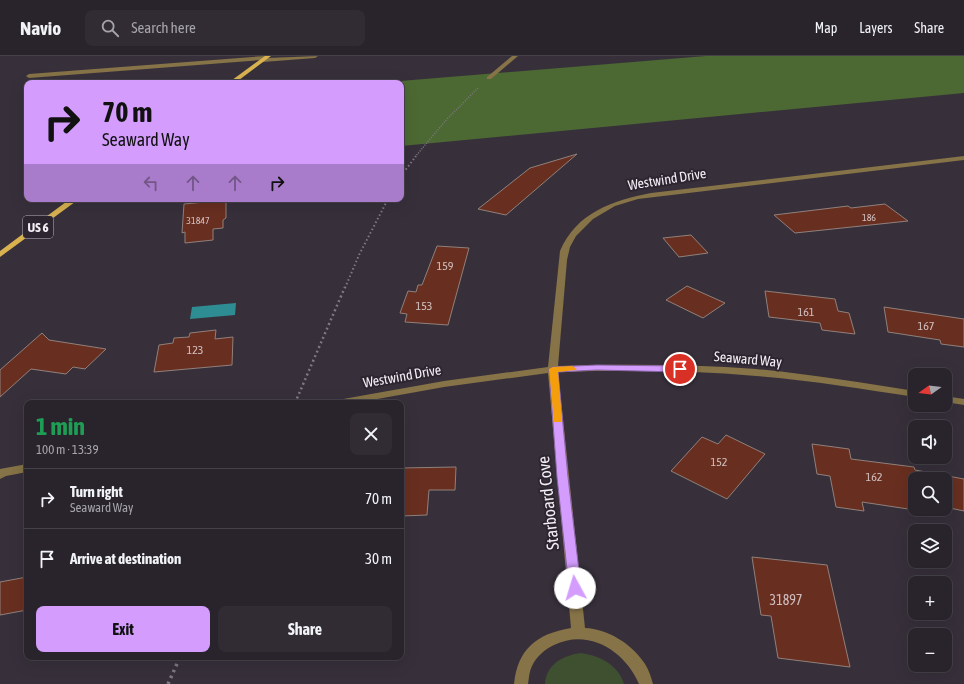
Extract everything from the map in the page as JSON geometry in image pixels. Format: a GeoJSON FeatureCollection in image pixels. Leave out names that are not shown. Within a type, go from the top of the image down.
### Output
{"type":"FeatureCollection","features":[{"type":"Feature","properties":{"kind":"main road"},"geometry":{"type":"LineString","coordinates":[[235,80],[265,58]]}},
{"type":"Feature","properties":{"kind":"main road","name":"US 6"},"geometry":{"type":"LineString","coordinates":[[0,255],[71,202]]}},
{"type":"Feature","properties":{"kind":"street"},"geometry":{"type":"LineString","coordinates":[[30,76],[265,58],[315,56]]}},
{"type":"Feature","properties":{"kind":"street"},"geometry":{"type":"LineString","coordinates":[[489,78],[515,56]]}},
{"type":"Feature","properties":{"kind":"street","name":"Westwind Drive"},"geometry":{"type":"LineString","coordinates":[[353,400],[444,384],[553,369],[558,303],[565,248],[577,229],[591,215],[611,205],[651,194],[964,158]]}},
{"type":"Feature","properties":{"kind":"street","name":"Seaward Way"},"geometry":{"type":"LineString","coordinates":[[553,369],[597,367],[733,371],[840,383],[908,393]]}},
{"type":"Feature","properties":{"kind":"street","name":"Starboard Cove"},"geometry":{"type":"LineString","coordinates":[[553,369],[578,633]]}},
{"type":"Feature","properties":{"kind":"street"},"geometry":{"type":"LineString","coordinates":[[952,400],[964,402]]}},
{"type":"Feature","properties":{"kind":"street"},"geometry":{"type":"LineString","coordinates":[[1,472],[24,468]]}},
{"type":"Feature","properties":{"kind":"street"},"geometry":{"type":"LineString","coordinates":[[521,684],[523,668],[535,649],[555,637],[578,633],[595,635],[611,641],[630,655],[643,674],[646,684]]}},
{"type":"Feature","properties":{"kind":"path"},"geometry":{"type":"LineString","coordinates":[[404,172],[424,144],[453,111],[489,78]]}},
{"type":"Feature","properties":{"kind":"path"},"geometry":{"type":"LineString","coordinates":[[296,400],[359,255],[386,202]]}},
{"type":"Feature","properties":{"kind":"path"},"geometry":{"type":"LineString","coordinates":[[168,684],[179,660]]}},
{"type":"Feature","properties":{"kind":"green space"},"geometry":{"type":"Polygon","coordinates":[[[706,56],[964,56],[964,93],[404,146],[404,81],[706,56]]]}},
{"type":"Feature","properties":{"kind":"green space"},"geometry":{"type":"Polygon","coordinates":[[[581,653],[595,656],[608,662],[618,672],[624,684],[545,684],[546,677],[552,666],[562,658],[581,653]]]}},
{"type":"Feature","properties":{"kind":"water"},"geometry":{"type":"Polygon","coordinates":[[[236,303],[235,315],[190,319],[192,307],[236,303]]]}},
{"type":"Feature","properties":{"kind":"building"},"geometry":{"type":"Polygon","coordinates":[[[577,154],[506,215],[478,209],[530,168],[577,154]]]}},
{"type":"Feature","properties":{"kind":"building"},"geometry":{"type":"Polygon","coordinates":[[[226,202],[226,218],[223,220],[223,228],[213,229],[213,240],[185,243],[185,232],[182,233],[184,204],[226,202]]]}},
{"type":"Feature","properties":{"kind":"building"},"geometry":{"type":"Polygon","coordinates":[[[885,204],[908,221],[795,233],[774,215],[848,206],[851,208],[885,204]]]}},
{"type":"Feature","properties":{"kind":"building"},"geometry":{"type":"Polygon","coordinates":[[[691,235],[708,253],[679,257],[663,238],[691,235]]]}},
{"type":"Feature","properties":{"kind":"building"},"geometry":{"type":"Polygon","coordinates":[[[437,246],[469,248],[448,325],[405,322],[407,314],[400,313],[408,291],[416,292],[418,285],[422,285],[437,246]]]}},
{"type":"Feature","properties":{"kind":"building"},"geometry":{"type":"Polygon","coordinates":[[[687,286],[725,303],[703,318],[666,300],[687,286]]]}},
{"type":"Feature","properties":{"kind":"building"},"geometry":{"type":"Polygon","coordinates":[[[765,291],[835,299],[838,311],[849,313],[855,334],[822,330],[820,323],[769,317],[765,291]]]}},
{"type":"Feature","properties":{"kind":"building"},"geometry":{"type":"Polygon","coordinates":[[[884,307],[964,319],[964,347],[941,344],[940,340],[888,332],[884,307]]]}},
{"type":"Feature","properties":{"kind":"building"},"geometry":{"type":"Polygon","coordinates":[[[216,330],[215,339],[233,337],[232,365],[154,372],[159,345],[173,343],[174,338],[189,337],[190,333],[216,330]]]}},
{"type":"Feature","properties":{"kind":"building"},"geometry":{"type":"Polygon","coordinates":[[[42,333],[49,340],[106,349],[85,369],[73,367],[66,374],[31,369],[0,397],[0,370],[42,333]]]}},
{"type":"Feature","properties":{"kind":"building"},"geometry":{"type":"Polygon","coordinates":[[[726,435],[765,454],[727,499],[671,471],[702,437],[718,444],[726,435]]]}},
{"type":"Feature","properties":{"kind":"building"},"geometry":{"type":"Polygon","coordinates":[[[812,444],[849,449],[851,459],[914,467],[915,470],[926,472],[908,472],[908,509],[862,502],[864,511],[836,507],[830,476],[817,474],[812,444]]]}},
{"type":"Feature","properties":{"kind":"building"},"geometry":{"type":"Polygon","coordinates":[[[456,467],[455,490],[429,490],[427,515],[404,516],[404,468],[456,467]]]}},
{"type":"Feature","properties":{"kind":"building"},"geometry":{"type":"Polygon","coordinates":[[[952,477],[964,479],[964,511],[952,508],[952,477]]]}},
{"type":"Feature","properties":{"kind":"building"},"geometry":{"type":"Polygon","coordinates":[[[752,557],[827,565],[850,667],[778,658],[771,616],[761,615],[752,557]]]}},
{"type":"Feature","properties":{"kind":"building"},"geometry":{"type":"Polygon","coordinates":[[[24,578],[24,611],[0,615],[0,582],[24,578]]]}},
{"type":"Feature","properties":{"kind":"slow traffic"},"geometry":{"type":"LineString","coordinates":[[557,420],[553,369],[572,369]]}},
{"type":"Feature","properties":{"kind":"route"},"geometry":{"type":"LineString","coordinates":[[575,588],[553,369],[597,367],[680,369]]}}]}
